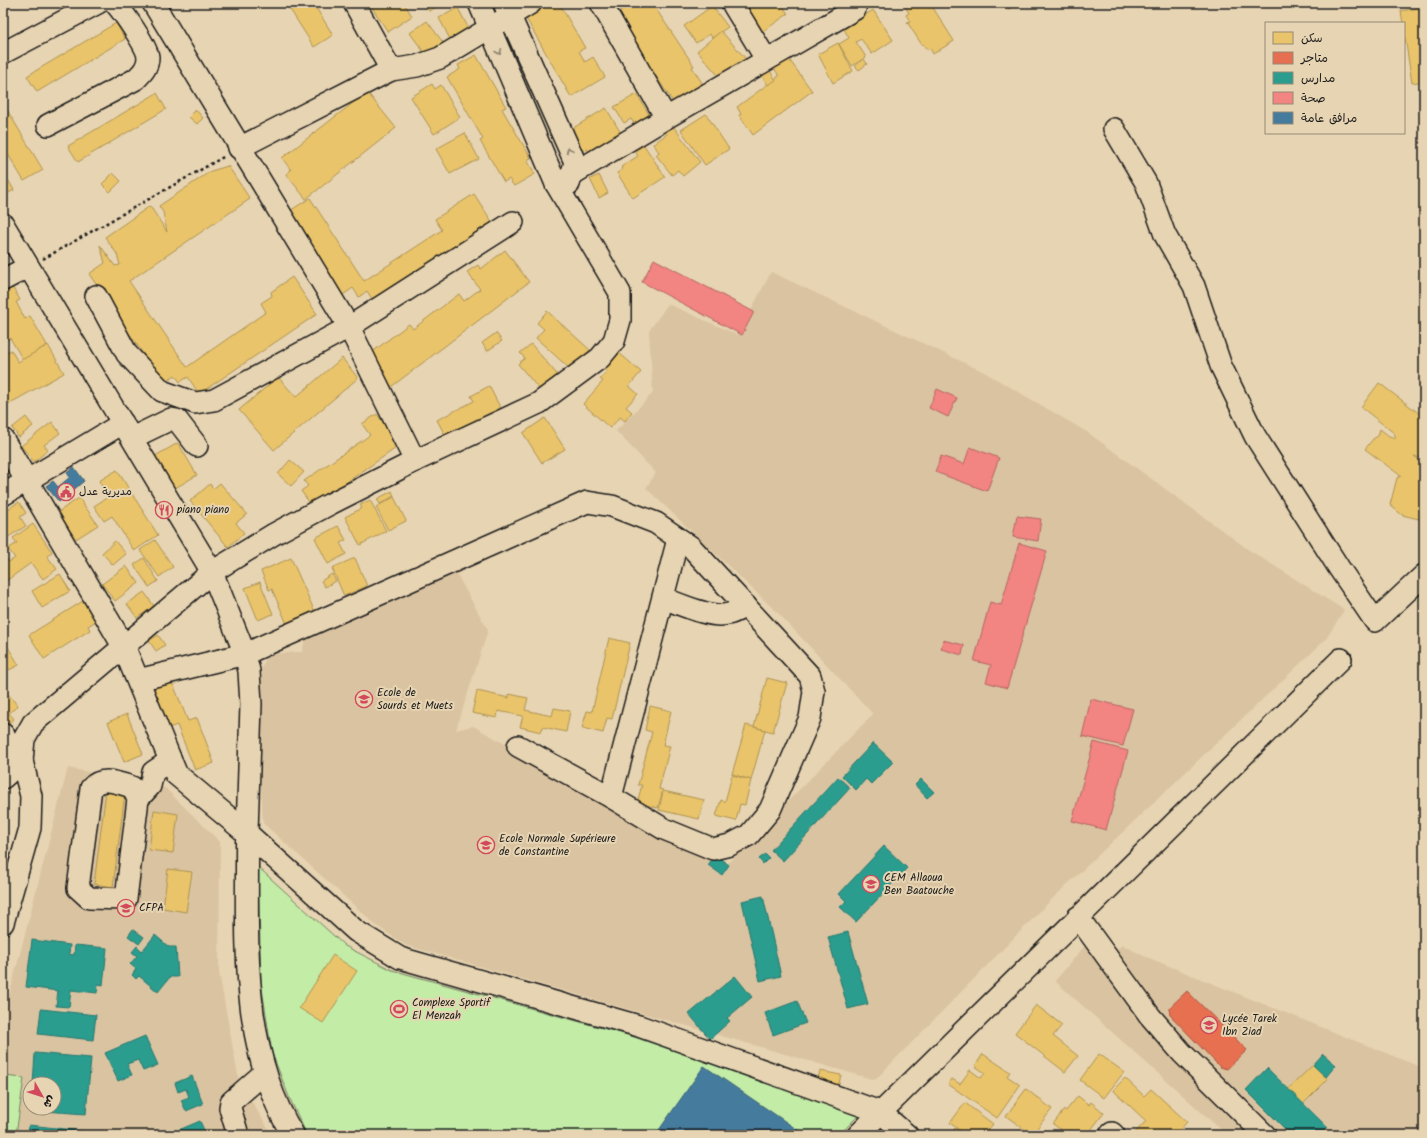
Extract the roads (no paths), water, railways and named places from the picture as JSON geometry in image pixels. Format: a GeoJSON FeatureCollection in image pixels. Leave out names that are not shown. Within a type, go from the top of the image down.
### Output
{"type":"FeatureCollection","features":[{"type":"Feature","properties":{"kind":"main road"},"geometry":{"type":"LineString","coordinates":[[3,440],[124,647],[176,774],[247,833],[248,969],[257,1040],[264,1073],[274,1100],[293,1135]]}},
{"type":"Feature","properties":{"kind":"street"},"geometry":{"type":"LineString","coordinates":[[3,53],[98,3]]}},
{"type":"Feature","properties":{"kind":"street"},"geometry":{"type":"LineString","coordinates":[[48,125],[136,79],[146,69],[148,56],[126,16],[115,3]]}},
{"type":"Feature","properties":{"kind":"street"},"geometry":{"type":"LineString","coordinates":[[153,3],[239,148],[350,327],[415,461]]}},
{"type":"Feature","properties":{"kind":"street"},"geometry":{"type":"LineString","coordinates":[[354,3],[391,70]]}},
{"type":"Feature","properties":{"kind":"street"},"geometry":{"type":"LineString","coordinates":[[3,923],[30,828],[31,796],[22,761],[24,739],[33,723],[212,572],[274,534],[415,461],[539,403],[600,358],[614,341],[620,320],[620,293],[560,192],[479,3]]}},
{"type":"Feature","properties":{"kind":"street"},"geometry":{"type":"LineString","coordinates":[[239,148],[391,70],[417,66],[440,58],[490,29],[506,9],[531,3]]}},
{"type":"Feature","properties":{"kind":"street"},"geometry":{"type":"LineString","coordinates":[[601,3],[666,118]]}},
{"type":"Feature","properties":{"kind":"street"},"geometry":{"type":"LineString","coordinates":[[732,3],[766,59]]}},
{"type":"Feature","properties":{"kind":"street"},"geometry":{"type":"LineString","coordinates":[[573,173],[766,59],[855,9],[856,3]]}},
{"type":"Feature","properties":{"kind":"street"},"geometry":{"type":"LineString","coordinates":[[506,9],[575,162],[573,173],[560,192]]}},
{"type":"Feature","properties":{"kind":"street"},"geometry":{"type":"LineString","coordinates":[[1114,129],[1146,183],[1165,235],[1194,286],[1222,366],[1254,436],[1339,568],[1375,620],[1424,575]]}},
{"type":"Feature","properties":{"kind":"street"},"geometry":{"type":"LineString","coordinates":[[96,296],[127,354],[162,391],[195,403],[214,400],[350,327],[513,222]]}},
{"type":"Feature","properties":{"kind":"street"},"geometry":{"type":"LineString","coordinates":[[3,224],[212,572],[245,654],[249,670],[251,704],[247,833],[356,931],[400,958],[639,1026],[880,1112],[908,1135]]}},
{"type":"Feature","properties":{"kind":"street"},"geometry":{"type":"LineString","coordinates":[[3,280],[28,267]]}},
{"type":"Feature","properties":{"kind":"street"},"geometry":{"type":"LineString","coordinates":[[3,494],[27,480],[128,430],[171,419],[177,420],[197,446]]}},
{"type":"Feature","properties":{"kind":"street"},"geometry":{"type":"LineString","coordinates":[[138,680],[245,654],[587,502],[612,506],[656,524],[691,547],[810,676],[814,691],[810,718],[770,810],[749,836],[730,845],[713,849],[664,829],[612,797],[518,746]]}},
{"type":"Feature","properties":{"kind":"street"},"geometry":{"type":"LineString","coordinates":[[612,797],[678,539]]}},
{"type":"Feature","properties":{"kind":"street"},"geometry":{"type":"LineString","coordinates":[[663,598],[707,613],[720,615],[728,614],[746,606]]}},
{"type":"Feature","properties":{"kind":"street"},"geometry":{"type":"LineString","coordinates":[[858,1135],[1340,659]]}},
{"type":"Feature","properties":{"kind":"street"},"geometry":{"type":"LineString","coordinates":[[3,734],[22,761]]}},
{"type":"Feature","properties":{"kind":"street"},"geometry":{"type":"LineString","coordinates":[[138,799],[132,787],[103,780],[96,783],[91,788],[78,888],[89,898],[126,899],[138,799],[150,786],[154,772],[171,760]]}},
{"type":"Feature","properties":{"kind":"street"},"geometry":{"type":"LineString","coordinates":[[3,778],[22,761]]}},
{"type":"Feature","properties":{"kind":"street"},"geometry":{"type":"LineString","coordinates":[[1078,917],[1150,1016],[1182,1053],[1265,1135]]}},
{"type":"Feature","properties":{"kind":"street"},"geometry":{"type":"LineString","coordinates":[[238,1135],[230,1108],[231,1102],[264,1073]]}},
{"type":"Feature","properties":{"kind":"street"},"geometry":{"type":"LineString","coordinates":[[1110,1135],[1112,1133],[1114,1135]]}},
{"type":"Feature","properties":{"kind":"place","name":"مديرية عدل"},"geometry":{"type":"Point","coordinates":[66,492]}},
{"type":"Feature","properties":{"kind":"place","name":"piano piano"},"geometry":{"type":"Point","coordinates":[164,510]}},
{"type":"Feature","properties":{"kind":"place","name":"Ecole de Sourds et Muets"},"geometry":{"type":"Point","coordinates":[364,699]}},
{"type":"Feature","properties":{"kind":"place","name":"Ecole Normale Supérieure de Constantine"},"geometry":{"type":"Point","coordinates":[486,845]}},
{"type":"Feature","properties":{"kind":"place","name":"CEM Allaoua Ben Baatouche"},"geometry":{"type":"Point","coordinates":[871,884]}},
{"type":"Feature","properties":{"kind":"place","name":"CFPA"},"geometry":{"type":"Point","coordinates":[126,908]}},
{"type":"Feature","properties":{"kind":"place","name":"Complexe Sportif El Menzah"},"geometry":{"type":"Point","coordinates":[399,1009]}},
{"type":"Feature","properties":{"kind":"place","name":"Lycée Tarek Ibn Ziad"},"geometry":{"type":"Point","coordinates":[1209,1025]}}]}
